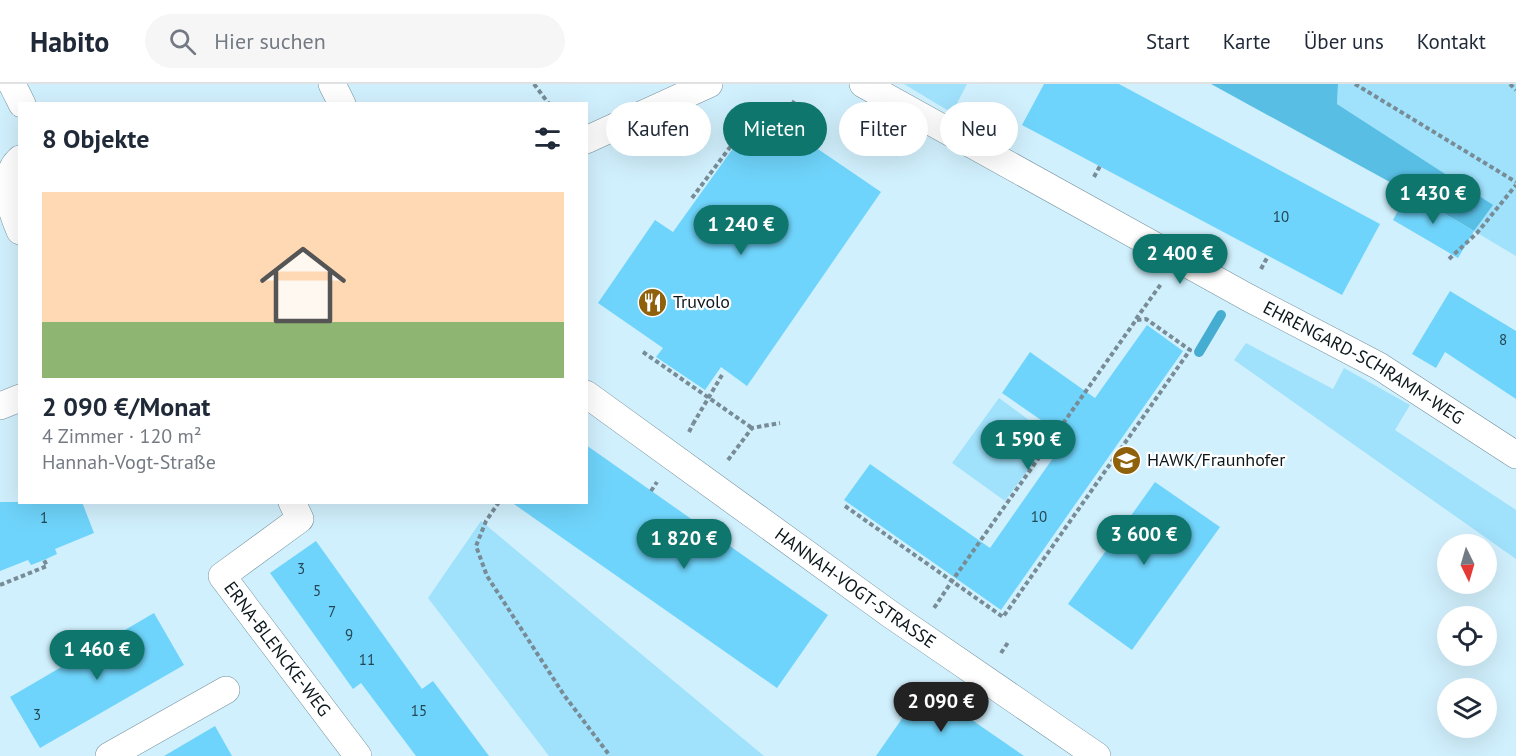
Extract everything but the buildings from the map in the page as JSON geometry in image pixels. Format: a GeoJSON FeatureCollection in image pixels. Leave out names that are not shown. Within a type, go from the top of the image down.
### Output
{"type":"FeatureCollection","features":[{"type":"Feature","properties":{"kind":"street"},"geometry":{"type":"LineString","coordinates":[[12,84],[21,102]]}},
{"type":"Feature","properties":{"kind":"street"},"geometry":{"type":"LineString","coordinates":[[332,84],[341,102]]}},
{"type":"Feature","properties":{"kind":"street"},"geometry":{"type":"LineString","coordinates":[[588,139],[709,84]]}},
{"type":"Feature","properties":{"kind":"street","name":"EHRENGARD-SCHRAMM-WEG"},"geometry":{"type":"LineString","coordinates":[[863,84],[1246,297],[1379,366],[1516,455]]}},
{"type":"Feature","properties":{"kind":"street"},"geometry":{"type":"LineString","coordinates":[[18,160],[13,163],[6,178],[6,199],[18,226]]}},
{"type":"Feature","properties":{"kind":"street","name":"HANNAH-VOGT-STRASSE"},"geometry":{"type":"LineString","coordinates":[[588,395],[890,614],[1097,756]]}},
{"type":"Feature","properties":{"kind":"street"},"geometry":{"type":"LineString","coordinates":[[0,406],[18,399]]}},
{"type":"Feature","properties":{"kind":"street","name":"ERNA-BLENCKE-WEG"},"geometry":{"type":"LineString","coordinates":[[293,504],[300,519],[222,576],[358,756]]}},
{"type":"Feature","properties":{"kind":"street"},"geometry":{"type":"LineString","coordinates":[[109,756],[226,690]]}},
{"type":"Feature","properties":{"kind":"path"},"geometry":{"type":"LineString","coordinates":[[534,84],[548,102]]}},
{"type":"Feature","properties":{"kind":"path"},"geometry":{"type":"LineString","coordinates":[[1355,84],[1516,184],[1477,233],[1449,260]]}},
{"type":"Feature","properties":{"kind":"path"},"geometry":{"type":"LineString","coordinates":[[1510,84],[1516,90]]}},
{"type":"Feature","properties":{"kind":"path"},"geometry":{"type":"LineString","coordinates":[[692,198],[757,111],[779,124],[795,100]]}},
{"type":"Feature","properties":{"kind":"path"},"geometry":{"type":"LineString","coordinates":[[935,606],[1165,278]]}},
{"type":"Feature","properties":{"kind":"path"},"geometry":{"type":"LineString","coordinates":[[845,506],[1003,616],[1190,350],[1146,319],[1136,320]]}},
{"type":"Feature","properties":{"kind":"path"},"geometry":{"type":"LineString","coordinates":[[643,352],[752,428]]}},
{"type":"Feature","properties":{"kind":"path"},"geometry":{"type":"LineString","coordinates":[[693,424],[722,375]]}},
{"type":"Feature","properties":{"kind":"path"},"geometry":{"type":"LineString","coordinates":[[737,449],[752,428],[780,423]]}},
{"type":"Feature","properties":{"kind":"path"},"geometry":{"type":"LineString","coordinates":[[498,504],[486,521],[476,546],[487,576],[564,695],[610,756]]}},
{"type":"Feature","properties":{"kind":"path"},"geometry":{"type":"LineString","coordinates":[[0,585],[47,566],[44,560]]}},
{"type":"Feature","properties":{"kind":"shaded area"},"geometry":{"type":"Polygon","coordinates":[[[904,84],[967,84],[958,102],[940,102],[940,106],[904,84]]]}},
{"type":"Feature","properties":{"kind":"shaded area"},"geometry":{"type":"Polygon","coordinates":[[[1211,84],[1338,84],[1337,104],[1493,205],[1474,231],[1408,192],[1211,84]]]}},
{"type":"Feature","properties":{"kind":"shaded area"},"geometry":{"type":"Polygon","coordinates":[[[1338,84],[1516,84],[1516,256],[1474,231],[1492,206],[1337,104],[1338,84]]]}},
{"type":"Feature","properties":{"kind":"shaded area"},"geometry":{"type":"Polygon","coordinates":[[[1246,343],[1333,389],[1344,368],[1410,405],[1395,430],[1516,510],[1516,559],[1497,546],[1497,534],[1481,534],[1234,360],[1246,343]]]}},
{"type":"Feature","properties":{"kind":"shaded area"},"geometry":{"type":"Polygon","coordinates":[[[999,398],[1052,437],[1005,501],[952,463],[999,398]]]}},
{"type":"Feature","properties":{"kind":"shaded area"},"geometry":{"type":"Polygon","coordinates":[[[481,521],[764,756],[549,756],[428,598],[481,521]]]}},
{"type":"Feature","properties":{"kind":"waterway"},"geometry":{"type":"LineString","coordinates":[[1199,352],[1221,315]]}},
{"type":"Feature","properties":{"kind":"place","name":"Truvolo"},"geometry":{"type":"Point","coordinates":[652,302]}},
{"type":"Feature","properties":{"kind":"place","name":"HAWK/Fraunhofer"},"geometry":{"type":"Point","coordinates":[1126,460]}}]}
